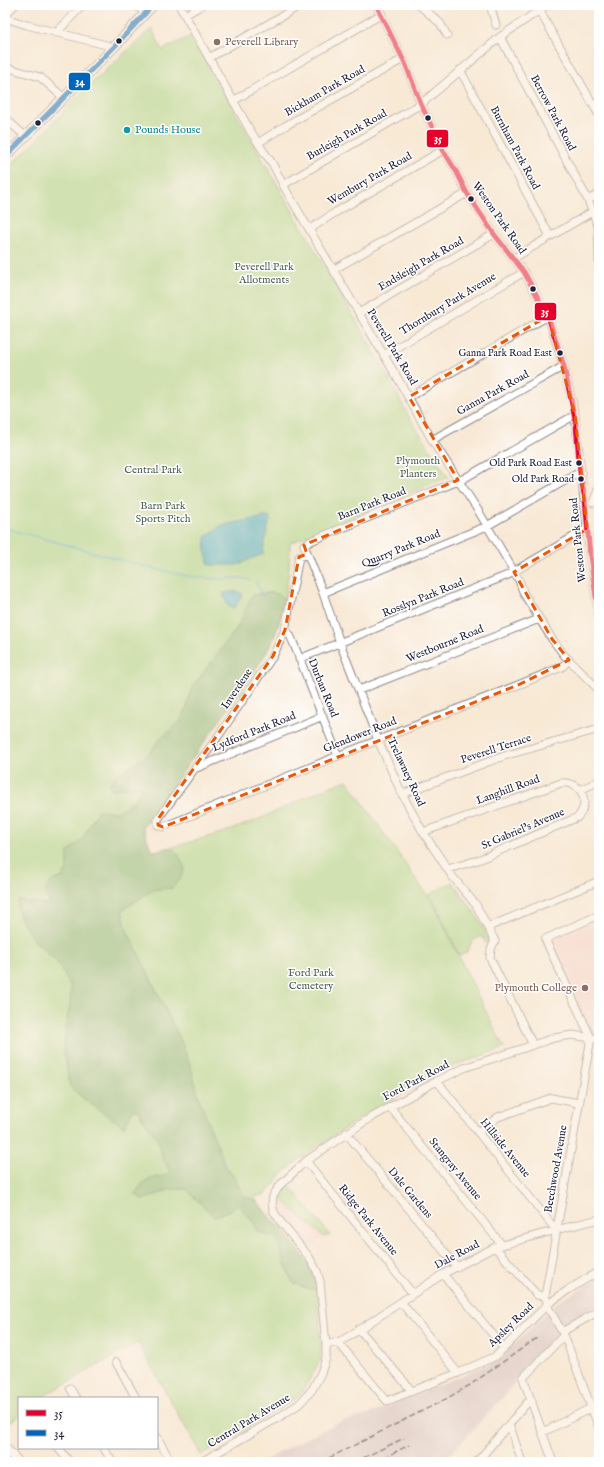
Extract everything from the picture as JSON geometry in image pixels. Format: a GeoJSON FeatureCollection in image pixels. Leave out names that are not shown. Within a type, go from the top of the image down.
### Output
{"type":"FeatureCollection","features":[{"type":"Feature","properties":{"kind":"main road"},"geometry":{"type":"LineString","coordinates":[[126,35],[145,12],[153,5]]}},
{"type":"Feature","properties":{"kind":"main road"},"geometry":{"type":"LineString","coordinates":[[5,157],[126,35],[161,5]]}},
{"type":"Feature","properties":{"kind":"main road"},"geometry":{"type":"LineString","coordinates":[[5,1448],[18,1462]]}},
{"type":"Feature","properties":{"kind":"street"},"geometry":{"type":"LineString","coordinates":[[15,5],[5,17],[56,33],[114,47]]}},
{"type":"Feature","properties":{"kind":"street"},"geometry":{"type":"LineString","coordinates":[[56,33],[83,5]]}},
{"type":"Feature","properties":{"kind":"street"},"geometry":{"type":"LineString","coordinates":[[136,5],[145,12]]}},
{"type":"Feature","properties":{"kind":"street","name":"Peverell Park Road"},"geometry":{"type":"LineString","coordinates":[[179,5],[233,101],[258,143],[272,162],[432,440],[464,488],[514,572],[524,594],[539,619],[552,640],[569,660],[599,690]]}},
{"type":"Feature","properties":{"kind":"street"},"geometry":{"type":"LineString","coordinates":[[185,15],[202,5]]}},
{"type":"Feature","properties":{"kind":"street"},"geometry":{"type":"LineString","coordinates":[[209,58],[301,5]]}},
{"type":"Feature","properties":{"kind":"street","name":"Weston Park Road"},"geometry":{"type":"LineString","coordinates":[[376,5],[382,14],[403,59],[421,104],[443,150],[467,193],[494,234],[524,272],[548,316],[564,366],[575,416],[580,472],[599,614]]}},
{"type":"Feature","properties":{"kind":"street"},"geometry":{"type":"LineString","coordinates":[[419,5],[440,23],[447,35]]}},
{"type":"Feature","properties":{"kind":"street"},"geometry":{"type":"LineString","coordinates":[[490,5],[496,25]]}},
{"type":"Feature","properties":{"kind":"street","name":"Burleigh Park Road"},"geometry":{"type":"LineString","coordinates":[[284,185],[421,104],[500,37],[547,5]]}},
{"type":"Feature","properties":{"kind":"street"},"geometry":{"type":"LineString","coordinates":[[539,10],[599,115]]}},
{"type":"Feature","properties":{"kind":"street"},"geometry":{"type":"LineString","coordinates":[[233,101],[382,14]]}},
{"type":"Feature","properties":{"kind":"street","name":"Berrow Park Road"},"geometry":{"type":"LineString","coordinates":[[500,37],[588,200],[598,226],[599,266]]}},
{"type":"Feature","properties":{"kind":"street","name":"Bickham Park Road"},"geometry":{"type":"LineString","coordinates":[[258,143],[403,59]]}},
{"type":"Feature","properties":{"kind":"street"},"geometry":{"type":"LineString","coordinates":[[5,68],[40,77],[63,97]]}},
{"type":"Feature","properties":{"kind":"street","name":"Burnham Park Road"},"geometry":{"type":"LineString","coordinates":[[460,70],[550,236]]}},
{"type":"Feature","properties":{"kind":"street"},"geometry":{"type":"LineString","coordinates":[[5,118],[25,136]]}},
{"type":"Feature","properties":{"kind":"street","name":"Wembury Park Road"},"geometry":{"type":"LineString","coordinates":[[310,229],[336,212],[443,150]]}},
{"type":"Feature","properties":{"kind":"street"},"geometry":{"type":"LineString","coordinates":[[333,270],[467,193]]}},
{"type":"Feature","properties":{"kind":"street"},"geometry":{"type":"LineString","coordinates":[[588,200],[599,194]]}},
{"type":"Feature","properties":{"kind":"street"},"geometry":{"type":"LineString","coordinates":[[514,258],[592,212]]}},
{"type":"Feature","properties":{"kind":"street","name":"Endsleigh Park Road"},"geometry":{"type":"LineString","coordinates":[[359,313],[494,234]]}},
{"type":"Feature","properties":{"kind":"street","name":"Thornbury Park Avenue"},"geometry":{"type":"LineString","coordinates":[[384,355],[524,272]]}},
{"type":"Feature","properties":{"kind":"street"},"geometry":{"type":"LineString","coordinates":[[408,397],[548,316]]}},
{"type":"Feature","properties":{"kind":"street","name":"Ganna Park Road"},"geometry":{"type":"LineString","coordinates":[[432,440],[564,366]]}},
{"type":"Feature","properties":{"kind":"street"},"geometry":{"type":"LineString","coordinates":[[458,480],[463,479],[575,416]]}},
{"type":"Feature","properties":{"kind":"street"},"geometry":{"type":"LineString","coordinates":[[487,526],[580,472]]}},
{"type":"Feature","properties":{"kind":"street","name":"Barn Park Road"},"geometry":{"type":"LineString","coordinates":[[307,554],[304,545],[313,540],[458,480]]}},
{"type":"Feature","properties":{"kind":"street"},"geometry":{"type":"LineString","coordinates":[[585,506],[596,502],[599,487]]}},
{"type":"Feature","properties":{"kind":"street","name":"Quarry Park Road"},"geometry":{"type":"LineString","coordinates":[[323,593],[487,526]]}},
{"type":"Feature","properties":{"kind":"street","name":"Rosslyn Park Road"},"geometry":{"type":"LineString","coordinates":[[299,659],[514,572],[588,529]]}},
{"type":"Feature","properties":{"kind":"street","name":"Trelawney Road"},"geometry":{"type":"LineString","coordinates":[[307,554],[378,740],[402,794],[423,832],[448,869],[476,905],[488,927],[495,941],[491,949],[490,958],[533,1044]]}},
{"type":"Feature","properties":{"kind":"street","name":"Inverdene"},"geometry":{"type":"LineString","coordinates":[[158,826],[158,819],[176,797],[193,769],[219,735],[273,656],[285,630],[299,557],[307,554]]}},
{"type":"Feature","properties":{"kind":"street","name":"Westbourne Road"},"geometry":{"type":"LineString","coordinates":[[359,690],[539,619]]}},
{"type":"Feature","properties":{"kind":"street","name":"Durban Road"},"geometry":{"type":"LineString","coordinates":[[285,630],[290,635],[338,756]]}},
{"type":"Feature","properties":{"kind":"street","name":"Glendower Road"},"geometry":{"type":"LineString","coordinates":[[158,826],[163,827],[518,685],[562,667],[569,660]]}},
{"type":"Feature","properties":{"kind":"street","name":"Lydford Park Road"},"geometry":{"type":"LineString","coordinates":[[193,769],[323,716]]}},
{"type":"Feature","properties":{"kind":"street","name":"Peverell Terrace"},"geometry":{"type":"LineString","coordinates":[[402,794],[504,756],[599,729]]}},
{"type":"Feature","properties":{"kind":"street"},"geometry":{"type":"LineString","coordinates":[[580,790],[599,781]]}},
{"type":"Feature","properties":{"kind":"street","name":"Langhill Road"},"geometry":{"type":"LineString","coordinates":[[423,832],[561,783],[573,784],[580,790]]}},
{"type":"Feature","properties":{"kind":"street","name":"St Gabriel's Avenue"},"geometry":{"type":"LineString","coordinates":[[448,869],[478,860],[578,817],[584,807],[583,797],[580,790]]}},
{"type":"Feature","properties":{"kind":"street"},"geometry":{"type":"LineString","coordinates":[[488,927],[599,881]]}},
{"type":"Feature","properties":{"kind":"street"},"geometry":{"type":"LineString","coordinates":[[591,1038],[545,939],[599,916]]}},
{"type":"Feature","properties":{"kind":"street","name":"Ford Park Road"},"geometry":{"type":"LineString","coordinates":[[272,1201],[273,1196],[280,1185],[306,1161],[346,1133],[437,1081],[467,1067],[554,1038],[572,1035],[599,1039]]}},
{"type":"Feature","properties":{"kind":"street","name":"Beechwood Avenue"},"geometry":{"type":"LineString","coordinates":[[541,1296],[556,1230],[591,1038]]}},
{"type":"Feature","properties":{"kind":"street","name":"Hillside Avenue"},"geometry":{"type":"LineString","coordinates":[[437,1081],[556,1230]]}},
{"type":"Feature","properties":{"kind":"street"},"geometry":{"type":"LineString","coordinates":[[478,1132],[498,1116],[552,1098],[579,1103]]}},
{"type":"Feature","properties":{"kind":"street","name":"Stangray Avenue"},"geometry":{"type":"LineString","coordinates":[[390,1107],[499,1246],[541,1296]]}},
{"type":"Feature","properties":{"kind":"street","name":"Dale Gardens"},"geometry":{"type":"LineString","coordinates":[[346,1133],[457,1267]]}},
{"type":"Feature","properties":{"kind":"street","name":"Ridge Park Avenue"},"geometry":{"type":"LineString","coordinates":[[306,1161],[414,1294]]}},
{"type":"Feature","properties":{"kind":"street","name":"Central Park Avenue"},"geometry":{"type":"LineString","coordinates":[[201,1462],[299,1404],[312,1390],[322,1373],[326,1358],[326,1345],[320,1281],[317,1271],[309,1257],[274,1212],[272,1201]]}},
{"type":"Feature","properties":{"kind":"street","name":"Dale Road"},"geometry":{"type":"LineString","coordinates":[[326,1345],[338,1342],[359,1330],[443,1274],[499,1246],[599,1219]]}},
{"type":"Feature","properties":{"kind":"street","name":"Apsley Road"},"geometry":{"type":"LineString","coordinates":[[338,1342],[387,1401],[490,1359],[568,1290],[599,1271]]}},
{"type":"Feature","properties":{"kind":"street"},"geometry":{"type":"LineString","coordinates":[[443,1274],[504,1348]]}},
{"type":"Feature","properties":{"kind":"street"},"geometry":{"type":"LineString","coordinates":[[541,1296],[549,1307],[562,1332],[596,1406],[599,1428]]}},
{"type":"Feature","properties":{"kind":"street"},"geometry":{"type":"LineString","coordinates":[[401,1302],[458,1373]]}},
{"type":"Feature","properties":{"kind":"street"},"geometry":{"type":"LineString","coordinates":[[553,1462],[523,1378],[562,1332],[599,1311]]}},
{"type":"Feature","properties":{"kind":"street"},"geometry":{"type":"LineString","coordinates":[[359,1330],[412,1391]]}},
{"type":"Feature","properties":{"kind":"street"},"geometry":{"type":"LineString","coordinates":[[116,1362],[135,1397]]}},
{"type":"Feature","properties":{"kind":"street"},"geometry":{"type":"LineString","coordinates":[[70,1388],[75,1397]]}},
{"type":"Feature","properties":{"kind":"street"},"geometry":{"type":"LineString","coordinates":[[477,1462],[509,1424],[528,1403],[532,1401]]}},
{"type":"Feature","properties":{"kind":"street"},"geometry":{"type":"LineString","coordinates":[[543,1432],[596,1406]]}},
{"type":"Feature","properties":{"kind":"street"},"geometry":{"type":"LineString","coordinates":[[509,1424],[522,1462]]}},
{"type":"Feature","properties":{"kind":"street"},"geometry":{"type":"LineString","coordinates":[[158,1439],[171,1462]]}},
{"type":"Feature","properties":{"kind":"street"},"geometry":{"type":"LineString","coordinates":[[59,1449],[70,1462]]}},
{"type":"Feature","properties":{"kind":"street"},"geometry":{"type":"LineString","coordinates":[[105,1449],[112,1462]]}},
{"type":"Feature","properties":{"kind":"highlighted area"},"geometry":{"type":"Polygon","coordinates":[[[548,316],[575,415],[587,529],[514,572],[552,639],[569,660],[518,685],[163,827],[158,825],[158,819],[273,656],[285,630],[299,557],[307,554],[304,545],[458,480],[409,397],[548,316]]]}},
{"type":"Feature","properties":{"kind":"shaded area","name":"Plymouth College"},"geometry":{"type":"Polygon","coordinates":[[[599,919],[599,1037],[592,1036],[548,940],[599,919]]]}},
{"type":"Feature","properties":{"kind":"shaded area"},"geometry":{"type":"Polygon","coordinates":[[[278,1196],[324,1237],[308,1248],[279,1210],[277,1203],[278,1196]]]}},
{"type":"Feature","properties":{"kind":"shaded area"},"geometry":{"type":"Polygon","coordinates":[[[599,1278],[599,1305],[569,1323],[519,1376],[507,1393],[443,1462],[262,1462],[337,1423],[367,1415],[499,1359],[556,1303],[599,1278]]]}},
{"type":"Feature","properties":{"kind":"green space","name":"Central Park"},"geometry":{"type":"Polygon","coordinates":[[[152,28],[162,50],[191,36],[379,360],[409,417],[448,477],[290,543],[288,577],[284,602],[279,625],[275,635],[265,655],[143,827],[151,850],[163,850],[248,824],[347,780],[433,902],[504,1048],[461,1063],[437,1074],[371,1111],[301,1158],[281,1175],[266,1194],[254,1197],[265,1212],[281,1227],[309,1264],[315,1277],[318,1296],[321,1345],[320,1359],[300,1395],[286,1405],[201,1455],[138,1343],[42,1397],[18,1397],[18,1416],[5,1426],[5,170],[33,144],[79,95],[152,28]]]}},
{"type":"Feature","properties":{"kind":"green space"},"geometry":{"type":"Polygon","coordinates":[[[272,592],[284,598],[275,635],[265,655],[239,694],[143,827],[151,850],[154,851],[171,847],[178,854],[185,869],[179,881],[172,888],[152,890],[122,911],[127,930],[182,1043],[201,1104],[225,1165],[236,1179],[243,1195],[259,1203],[265,1212],[281,1227],[309,1264],[315,1277],[317,1289],[308,1289],[292,1282],[275,1237],[259,1232],[239,1206],[214,1217],[186,1189],[171,1189],[143,1200],[136,1195],[140,1186],[148,1180],[167,1175],[170,1171],[163,1159],[158,1140],[141,1116],[140,1111],[133,1110],[124,1127],[85,1100],[70,1087],[64,1052],[71,987],[57,962],[32,938],[20,917],[17,908],[19,900],[50,904],[45,890],[52,881],[63,877],[67,869],[68,852],[82,840],[98,810],[117,812],[135,800],[142,787],[111,789],[110,783],[118,773],[136,763],[149,753],[160,739],[180,722],[187,707],[191,689],[237,628],[252,595],[272,592]]]}},
{"type":"Feature","properties":{"kind":"green space"},"geometry":{"type":"Polygon","coordinates":[[[453,882],[478,918],[490,942],[486,943],[482,936],[472,941],[467,952],[459,955],[434,901],[428,895],[453,882]]]}},
{"type":"Feature","properties":{"kind":"green space"},"geometry":{"type":"Polygon","coordinates":[[[288,1184],[330,1235],[324,1237],[278,1196],[288,1184]]]}},
{"type":"Feature","properties":{"kind":"water"},"geometry":{"type":"Polygon","coordinates":[[[270,516],[263,554],[237,565],[209,565],[205,551],[206,536],[222,525],[270,516]]]}},
{"type":"Feature","properties":{"kind":"water"},"geometry":{"type":"Polygon","coordinates":[[[235,591],[243,594],[235,607],[230,608],[223,593],[235,591]]]}},
{"type":"Feature","properties":{"kind":"waterway"},"geometry":{"type":"LineString","coordinates":[[5,528],[147,567],[191,577],[220,579],[240,578],[250,580]]}},
{"type":"Feature","properties":{"kind":"waterway"},"geometry":{"type":"LineString","coordinates":[[256,581],[263,597]]}},
{"type":"Feature","properties":{"kind":"railway"},"geometry":{"type":"LineString","coordinates":[[321,1462],[446,1399],[470,1385],[537,1338]]}},
{"type":"Feature","properties":{"kind":"railway"},"geometry":{"type":"LineString","coordinates":[[355,1462],[404,1438]]}},
{"type":"Feature","properties":{"kind":"railway"},"geometry":{"type":"LineString","coordinates":[[376,1462],[409,1445]]}},
{"type":"Feature","properties":{"kind":"transit line","name":"34"},"geometry":{"type":"LineString","coordinates":[[5,157],[114,47],[153,5]]}},
{"type":"Feature","properties":{"kind":"transit line","name":"35"},"geometry":{"type":"LineString","coordinates":[[376,5],[405,63],[421,104],[443,150],[467,193],[494,234],[524,272],[548,316],[564,366],[576,424]]}},
{"type":"Feature","properties":{"kind":"transit line","name":"35"},"geometry":{"type":"LineString","coordinates":[[576,425],[580,472],[585,499],[590,556],[599,619]]}},
{"type":"Feature","properties":{"kind":"place","name":"Peverell Library"},"geometry":{"type":"Point","coordinates":[217,42]}},
{"type":"Feature","properties":{"kind":"place","name":"Pounds House"},"geometry":{"type":"Point","coordinates":[127,130]}},
{"type":"Feature","properties":{"kind":"place","name":"Ganna Park Road East"},"geometry":{"type":"Point","coordinates":[560,353]}},
{"type":"Feature","properties":{"kind":"place","name":"Old Park Road East"},"geometry":{"type":"Point","coordinates":[579,463]}},
{"type":"Feature","properties":{"kind":"place","name":"Old Park Road"},"geometry":{"type":"Point","coordinates":[581,479]}},
{"type":"Feature","properties":{"kind":"place","name":"Plymouth College"},"geometry":{"type":"Point","coordinates":[585,988]}},
{"type":"Feature","properties":{"kind":"park label","name":"Peverell Park Allotments"},"geometry":{"type":"Point","coordinates":[264,273]}},
{"type":"Feature","properties":{"kind":"park label","name":"Plymouth Planters"},"geometry":{"type":"Point","coordinates":[418,467]}},
{"type":"Feature","properties":{"kind":"park label","name":"Barn Park Sports Pitch"},"geometry":{"type":"Point","coordinates":[163,512]}},
{"type":"Feature","properties":{"kind":"park label","name":"Ford Park Cemetery"},"geometry":{"type":"Point","coordinates":[311,979]}}]}
